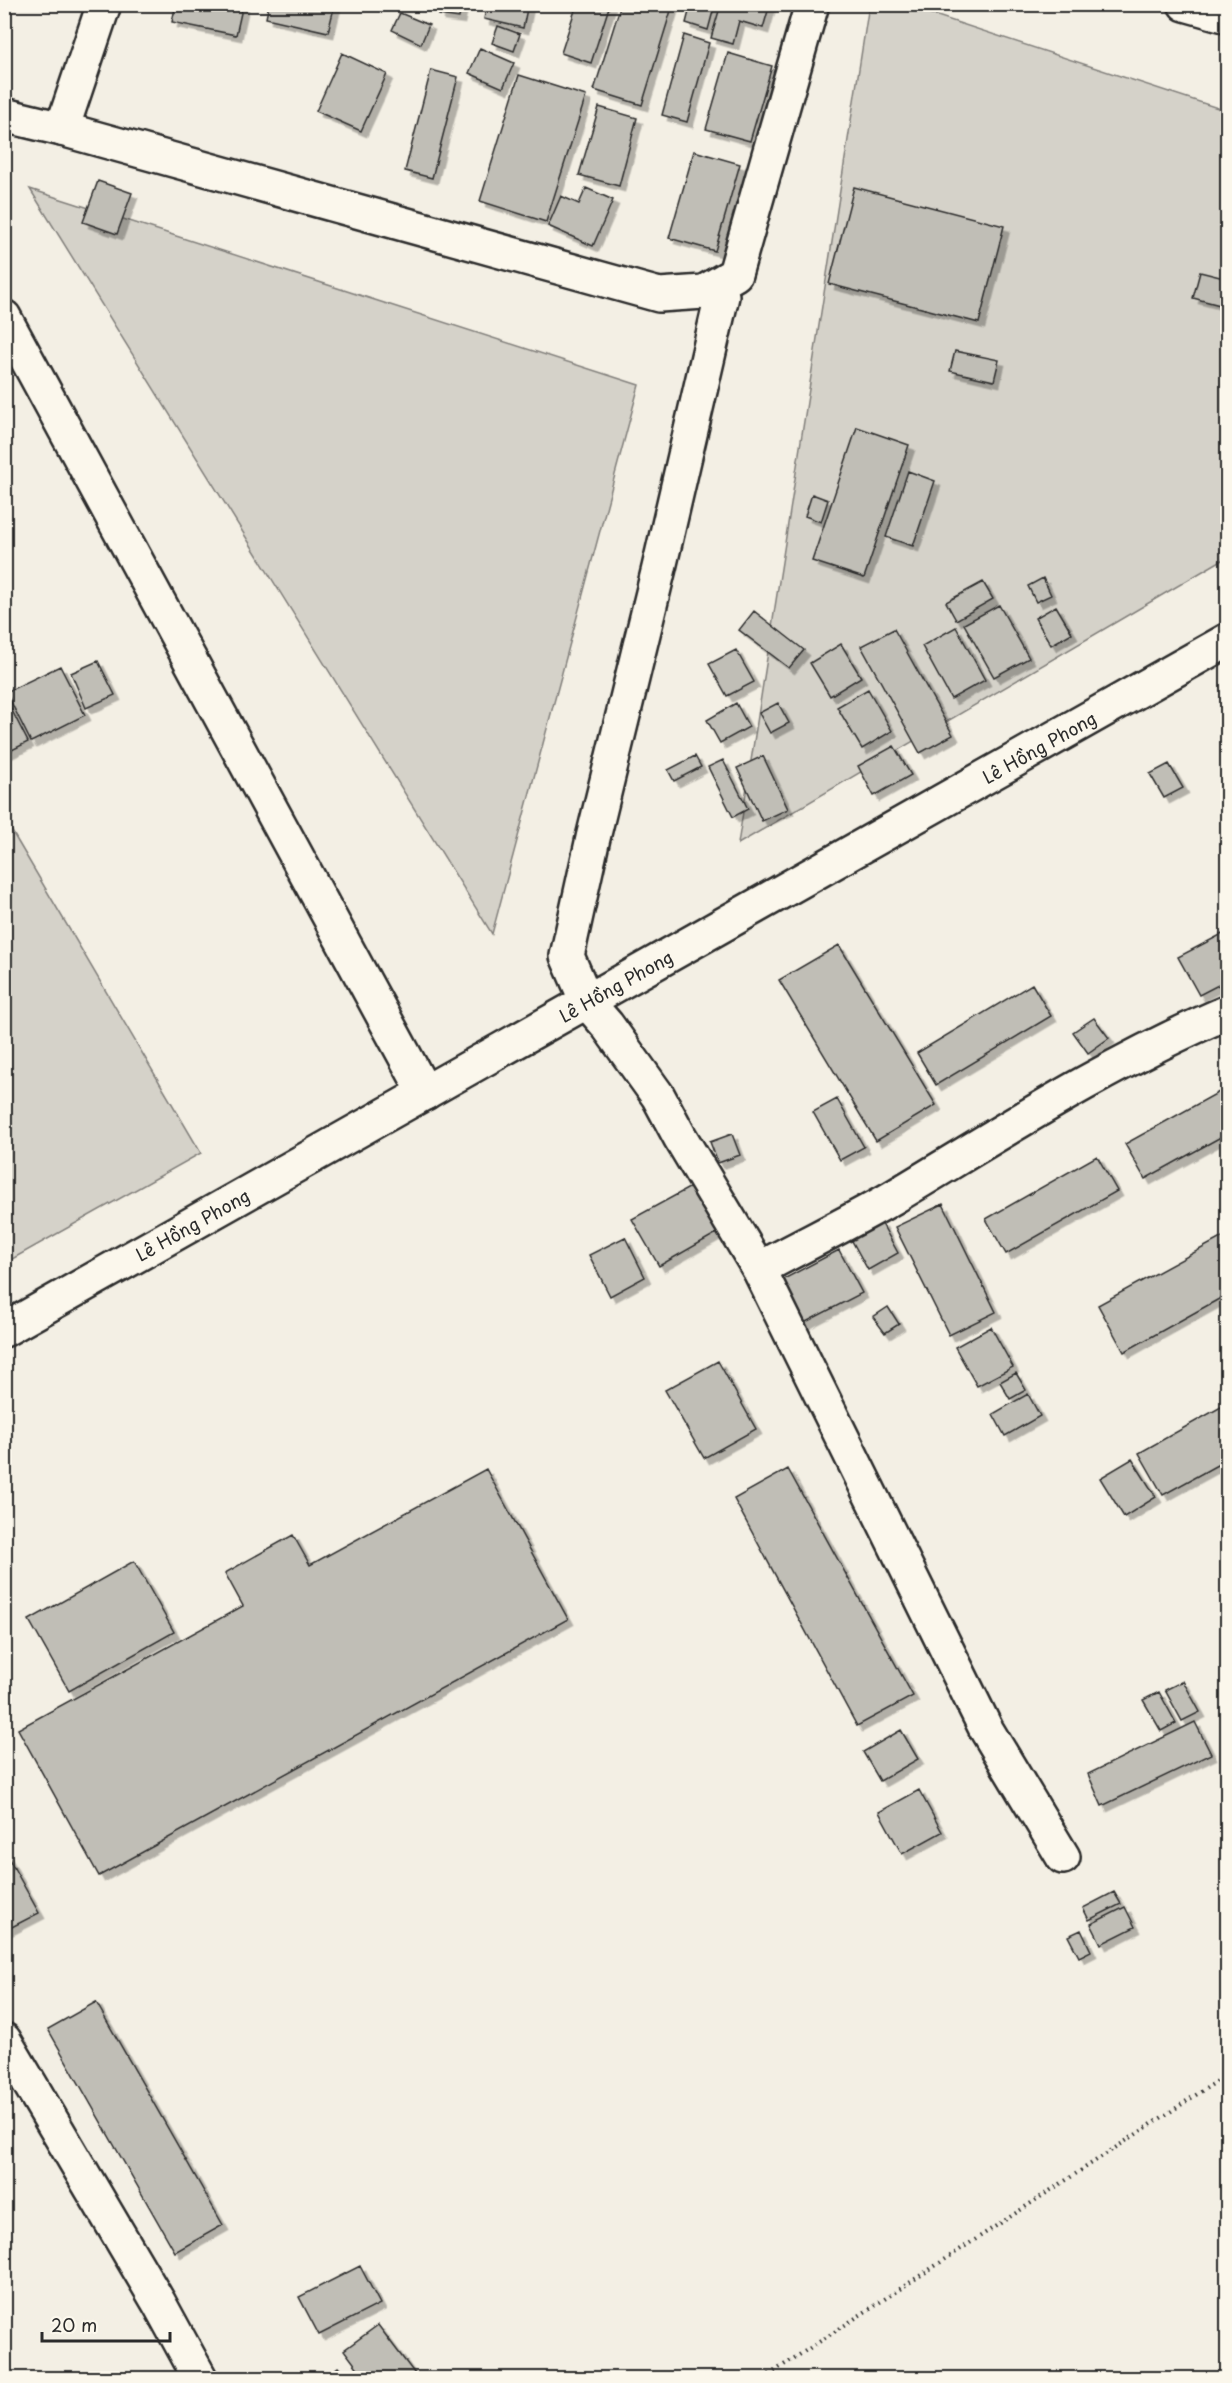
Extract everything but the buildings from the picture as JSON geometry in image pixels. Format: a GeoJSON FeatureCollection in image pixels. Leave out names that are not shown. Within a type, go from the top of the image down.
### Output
{"type":"FeatureCollection","features":[{"type":"Feature","properties":{"kind":"street"},"geometry":{"type":"LineString","coordinates":[[62,129],[104,4]]}},
{"type":"Feature","properties":{"kind":"street"},"geometry":{"type":"LineString","coordinates":[[704,292],[735,274],[812,4]]}},
{"type":"Feature","properties":{"kind":"street"},"geometry":{"type":"LineString","coordinates":[[1185,4],[1227,16]]}},
{"type":"Feature","properties":{"kind":"street"},"geometry":{"type":"LineString","coordinates":[[4,115],[62,129],[659,295],[704,292],[722,296],[567,956],[587,1002],[607,1025],[658,1096],[759,1269],[986,1729],[1063,1857]]}},
{"type":"Feature","properties":{"kind":"street"},"geometry":{"type":"LineString","coordinates":[[4,316],[425,1093]]}},
{"type":"Feature","properties":{"kind":"street","name":"Lê Hồng Phong"},"geometry":{"type":"LineString","coordinates":[[4,1330],[1227,640]]}},
{"type":"Feature","properties":{"kind":"street"},"geometry":{"type":"LineString","coordinates":[[759,1269],[890,1199],[974,1148],[1173,1035],[1227,1012]]}},
{"type":"Feature","properties":{"kind":"street"},"geometry":{"type":"LineString","coordinates":[[4,2040],[159,2303],[200,2379]]}},
{"type":"Feature","properties":{"kind":"path"},"geometry":{"type":"LineString","coordinates":[[764,2379],[1227,2074]]}},
{"type":"Feature","properties":{"kind":"shaded area"},"geometry":{"type":"Polygon","coordinates":[[[869,5],[904,5],[1227,111],[1227,557],[738,844],[869,5]]]}},
{"type":"Feature","properties":{"kind":"shaded area"},"geometry":{"type":"Polygon","coordinates":[[[30,189],[639,385],[492,934],[30,189]]]}},
{"type":"Feature","properties":{"kind":"shaded area"},"geometry":{"type":"Polygon","coordinates":[[[4,818],[201,1153],[5,1263],[4,1263],[4,818]]]}}]}
